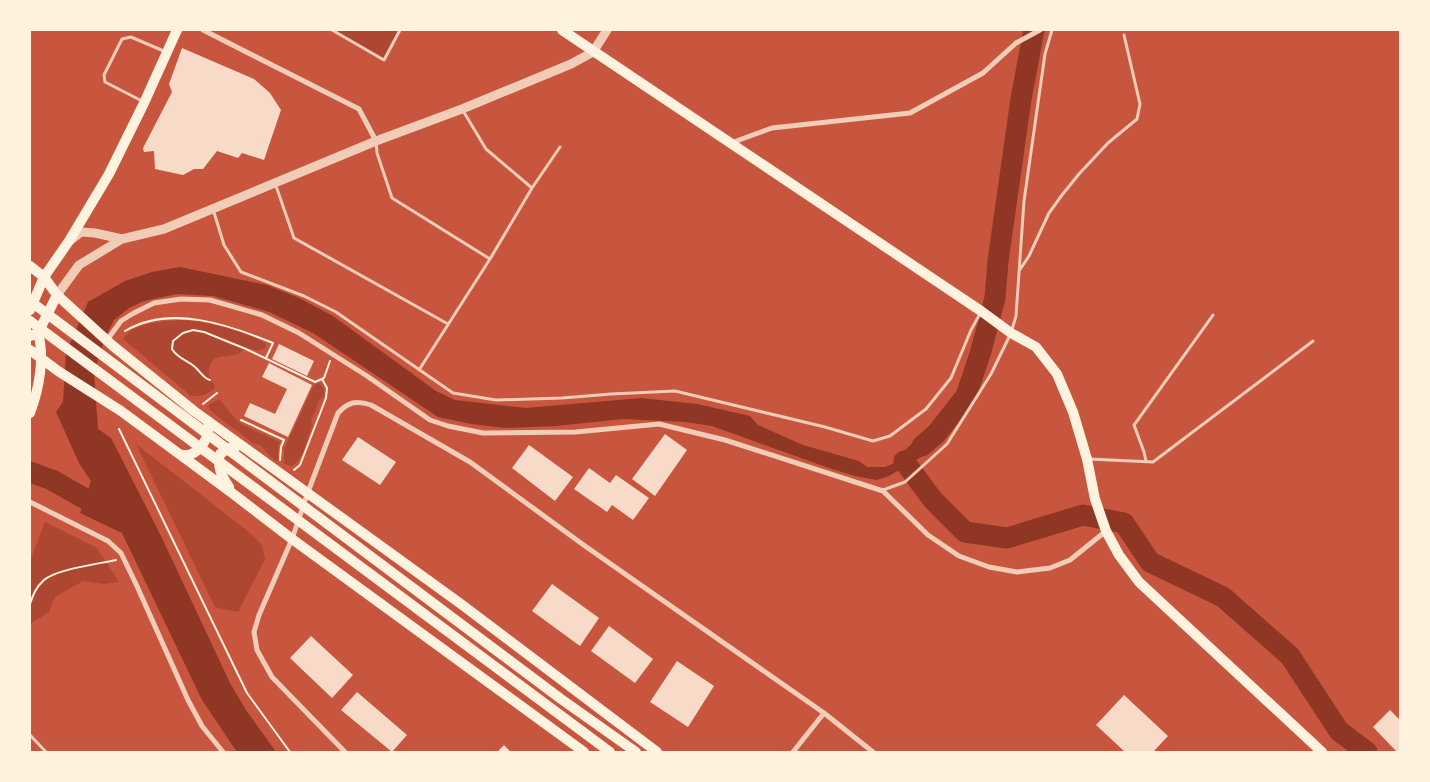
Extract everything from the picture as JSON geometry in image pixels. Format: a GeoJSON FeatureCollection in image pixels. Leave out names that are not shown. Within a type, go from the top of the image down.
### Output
{"type":"FeatureCollection","features":[{"type":"Feature","properties":{"kind":"main road"},"geometry":{"type":"LineString","coordinates":[[30,310],[44,277],[69,241],[109,174],[177,30]]}},
{"type":"Feature","properties":{"kind":"main road"},"geometry":{"type":"LineString","coordinates":[[562,30],[982,311],[1008,331],[1036,347],[1057,374],[1073,412],[1105,531],[1119,555],[1139,582],[1322,752]]}},
{"type":"Feature","properties":{"kind":"main road"},"geometry":{"type":"LineString","coordinates":[[30,266],[44,277],[57,295],[107,340],[194,411],[279,474],[308,492],[657,752]]}},
{"type":"Feature","properties":{"kind":"main road"},"geometry":{"type":"LineString","coordinates":[[30,413],[35,399],[41,359],[41,342],[34,334],[57,295]]}},
{"type":"Feature","properties":{"kind":"main road"},"geometry":{"type":"LineString","coordinates":[[30,301],[636,752]]}},
{"type":"Feature","properties":{"kind":"main road"},"geometry":{"type":"LineString","coordinates":[[30,321],[610,752]]}},
{"type":"Feature","properties":{"kind":"main road"},"geometry":{"type":"LineString","coordinates":[[30,350],[121,412],[232,492],[292,539],[584,752]]}},
{"type":"Feature","properties":{"kind":"main road"},"geometry":{"type":"LineString","coordinates":[[179,454],[189,455],[194,453],[207,438],[208,428],[204,417]]}},
{"type":"Feature","properties":{"kind":"main road"},"geometry":{"type":"LineString","coordinates":[[232,492],[222,477],[218,465],[220,454],[230,448],[238,448],[259,458]]}},
{"type":"Feature","properties":{"kind":"street"},"geometry":{"type":"LineString","coordinates":[[203,30],[359,109],[376,141]]}},
{"type":"Feature","properties":{"kind":"street"},"geometry":{"type":"LineString","coordinates":[[57,295],[80,264],[122,239],[164,229],[376,141],[571,64],[593,52],[607,30]]}},
{"type":"Feature","properties":{"kind":"street"},"geometry":{"type":"LineString","coordinates":[[730,143],[772,128],[910,113],[983,73],[1016,43],[1040,30]]}},
{"type":"Feature","properties":{"kind":"street"},"geometry":{"type":"LineString","coordinates":[[69,241],[82,232],[122,239]]}},
{"type":"Feature","properties":{"kind":"street"},"geometry":{"type":"LineString","coordinates":[[107,340],[121,321],[154,304],[181,299],[210,300],[262,315],[299,333],[430,420],[448,426],[484,433],[576,432],[659,424],[725,440],[883,490],[928,535],[959,556],[989,567],[1017,572],[1050,568],[1070,560],[1105,531]]}},
{"type":"Feature","properties":{"kind":"street"},"geometry":{"type":"LineString","coordinates":[[345,752],[272,676],[257,650],[254,632],[259,615],[292,539],[338,413],[344,406],[354,402],[371,405],[470,462],[585,546],[824,712],[873,752]]}},
{"type":"Feature","properties":{"kind":"street"},"geometry":{"type":"LineString","coordinates":[[30,502],[108,541],[120,553],[188,700],[202,726],[223,752]]}},
{"type":"Feature","properties":{"kind":"street"},"geometry":{"type":"LineString","coordinates":[[793,752],[824,712]]}},
{"type":"Feature","properties":{"kind":"lane"},"geometry":{"type":"LineString","coordinates":[[332,30],[384,60],[400,30]]}},
{"type":"Feature","properties":{"kind":"lane"},"geometry":{"type":"LineString","coordinates":[[883,490],[905,482],[947,444],[991,374],[1016,316],[1024,202],[1045,54],[1052,30]]}},
{"type":"Feature","properties":{"kind":"lane"},"geometry":{"type":"LineString","coordinates":[[1019,271],[1029,256],[1049,212],[1062,195],[1108,143],[1136,119],[1140,104],[1124,34]]}},
{"type":"Feature","properties":{"kind":"lane"},"geometry":{"type":"LineString","coordinates":[[144,103],[105,82],[104,75],[122,39],[131,37],[167,52]]}},
{"type":"Feature","properties":{"kind":"lane"},"geometry":{"type":"LineString","coordinates":[[462,108],[486,150],[532,188]]}},
{"type":"Feature","properties":{"kind":"lane"},"geometry":{"type":"LineString","coordinates":[[376,141],[377,153],[392,198],[490,259]]}},
{"type":"Feature","properties":{"kind":"lane"},"geometry":{"type":"LineString","coordinates":[[419,370],[490,259],[532,188],[560,147]]}},
{"type":"Feature","properties":{"kind":"lane"},"geometry":{"type":"LineString","coordinates":[[275,182],[294,238],[448,324]]}},
{"type":"Feature","properties":{"kind":"lane"},"geometry":{"type":"LineString","coordinates":[[212,209],[224,245],[242,272],[304,296],[336,312],[453,392],[496,400],[674,391],[825,427],[873,441],[890,436],[926,410],[951,378],[971,330],[982,311]]}},
{"type":"Feature","properties":{"kind":"lane"},"geometry":{"type":"LineString","coordinates":[[1146,461],[1134,425],[1213,315]]}},
{"type":"Feature","properties":{"kind":"lane"},"geometry":{"type":"LineString","coordinates":[[1087,459],[1153,462],[1313,340]]}},
{"type":"Feature","properties":{"kind":"lane"},"geometry":{"type":"LineString","coordinates":[[30,735],[46,752]]}},
{"type":"Feature","properties":{"kind":"path"},"geometry":{"type":"LineString","coordinates":[[124,331],[146,321],[179,318],[198,320],[237,329],[273,344],[266,359]]}},
{"type":"Feature","properties":{"kind":"path"},"geometry":{"type":"LineString","coordinates":[[210,380],[205,378],[194,366],[177,356],[172,349],[174,341],[183,333],[194,330],[204,332],[315,382],[324,378],[332,354]]}},
{"type":"Feature","properties":{"kind":"path"},"geometry":{"type":"LineString","coordinates":[[241,420],[284,440],[281,447],[279,474],[297,469],[326,398],[327,388],[322,379]]}},
{"type":"Feature","properties":{"kind":"path"},"geometry":{"type":"LineString","coordinates":[[194,411],[217,393]]}},
{"type":"Feature","properties":{"kind":"path"},"geometry":{"type":"LineString","coordinates":[[119,429],[247,693],[290,752]]}},
{"type":"Feature","properties":{"kind":"path"},"geometry":{"type":"LineString","coordinates":[[30,604],[37,588],[45,579],[57,573],[123,558]]}},
{"type":"Feature","properties":{"kind":"shaded area"},"geometry":{"type":"Polygon","coordinates":[[[332,30],[400,30],[384,60],[332,30]]]}},
{"type":"Feature","properties":{"kind":"shaded area"},"geometry":{"type":"Polygon","coordinates":[[[180,267],[267,285],[299,298],[333,316],[436,391],[455,400],[526,408],[641,398],[697,404],[750,416],[758,425],[803,445],[859,461],[867,467],[885,467],[897,462],[904,451],[937,421],[949,434],[933,450],[889,476],[877,480],[829,468],[712,426],[685,422],[623,419],[556,426],[505,428],[471,424],[438,417],[313,333],[269,312],[213,296],[177,294],[144,301],[129,308],[114,320],[105,338],[94,372],[98,429],[111,438],[161,536],[230,683],[246,710],[276,752],[237,752],[202,700],[122,533],[80,513],[91,481],[79,463],[56,412],[63,402],[66,353],[88,302],[125,281],[152,272],[180,267]]]}},
{"type":"Feature","properties":{"kind":"shaded area"},"geometry":{"type":"Polygon","coordinates":[[[182,320],[236,330],[257,338],[266,344],[265,348],[258,350],[246,349],[236,355],[215,359],[210,365],[209,373],[215,388],[204,395],[191,396],[123,339],[128,333],[142,326],[158,322],[182,320]]]}},
{"type":"Feature","properties":{"kind":"shaded area"},"geometry":{"type":"Polygon","coordinates":[[[319,383],[324,389],[324,396],[320,399],[311,421],[312,425],[303,454],[292,466],[284,464],[284,449],[314,385],[319,383]]]}},
{"type":"Feature","properties":{"kind":"shaded area"},"geometry":{"type":"Polygon","coordinates":[[[219,399],[239,423],[280,442],[278,461],[275,461],[260,445],[253,443],[212,412],[208,407],[219,399]]]}},
{"type":"Feature","properties":{"kind":"shaded area"},"geometry":{"type":"Polygon","coordinates":[[[136,444],[249,532],[262,545],[265,559],[238,612],[215,607],[136,444]]]}},
{"type":"Feature","properties":{"kind":"shaded area"},"geometry":{"type":"Polygon","coordinates":[[[45,522],[97,548],[119,582],[103,584],[83,581],[55,597],[49,612],[30,624],[30,562],[45,522]]]}},
{"type":"Feature","properties":{"kind":"building"},"geometry":{"type":"Polygon","coordinates":[[[182,48],[254,79],[270,93],[281,110],[264,160],[242,153],[238,158],[217,151],[203,169],[194,169],[183,175],[155,169],[154,151],[144,152],[143,148],[172,92],[169,84],[182,48]]]}},
{"type":"Feature","properties":{"kind":"building"},"geometry":{"type":"Polygon","coordinates":[[[279,344],[314,361],[307,376],[272,359],[279,344]]]}},
{"type":"Feature","properties":{"kind":"building"},"geometry":{"type":"Polygon","coordinates":[[[269,363],[312,385],[288,437],[244,416],[250,403],[275,414],[287,389],[262,377],[269,363]]]}},
{"type":"Feature","properties":{"kind":"building"},"geometry":{"type":"Polygon","coordinates":[[[665,434],[687,450],[655,496],[632,479],[665,434]]]}},
{"type":"Feature","properties":{"kind":"building"},"geometry":{"type":"Polygon","coordinates":[[[358,437],[396,462],[380,485],[342,460],[358,437]]]}},
{"type":"Feature","properties":{"kind":"building"},"geometry":{"type":"Polygon","coordinates":[[[529,445],[573,477],[555,501],[512,468],[529,445]]]}},
{"type":"Feature","properties":{"kind":"building"},"geometry":{"type":"Polygon","coordinates":[[[589,468],[610,483],[616,475],[649,498],[633,520],[612,505],[607,512],[574,489],[589,468]]]}},
{"type":"Feature","properties":{"kind":"building"},"geometry":{"type":"Polygon","coordinates":[[[552,584],[599,618],[580,646],[532,611],[552,584]]]}},
{"type":"Feature","properties":{"kind":"building"},"geometry":{"type":"Polygon","coordinates":[[[609,626],[653,659],[635,683],[591,651],[609,626]]]}},
{"type":"Feature","properties":{"kind":"building"},"geometry":{"type":"Polygon","coordinates":[[[311,636],[353,675],[332,698],[290,658],[311,636]]]}},
{"type":"Feature","properties":{"kind":"building"},"geometry":{"type":"Polygon","coordinates":[[[677,661],[714,686],[688,727],[650,702],[677,661]]]}},
{"type":"Feature","properties":{"kind":"building"},"geometry":{"type":"Polygon","coordinates":[[[357,692],[407,735],[392,752],[341,710],[357,692]]]}},
{"type":"Feature","properties":{"kind":"building"},"geometry":{"type":"Polygon","coordinates":[[[1124,695],[1168,736],[1153,752],[1125,752],[1096,725],[1124,695]]]}},
{"type":"Feature","properties":{"kind":"building"},"geometry":{"type":"Polygon","coordinates":[[[1390,710],[1400,720],[1400,752],[1397,752],[1373,727],[1390,710]]]}},
{"type":"Feature","properties":{"kind":"building"},"geometry":{"type":"Polygon","coordinates":[[[504,745],[511,752],[497,752],[504,745]]]}},
{"type":"Feature","properties":{"kind":"waterway"},"geometry":{"type":"LineString","coordinates":[[922,446],[936,434],[966,396],[981,351],[995,298],[998,261],[1021,99],[1034,30]]}},
{"type":"Feature","properties":{"kind":"waterway"},"geometry":{"type":"LineString","coordinates":[[904,461],[933,500],[965,532],[1007,538],[1083,515],[1124,523],[1150,562],[1223,597],[1290,656],[1339,731],[1367,752]]}},
{"type":"Feature","properties":{"kind":"waterway"},"geometry":{"type":"LineString","coordinates":[[30,472],[52,480],[110,513]]}}]}
